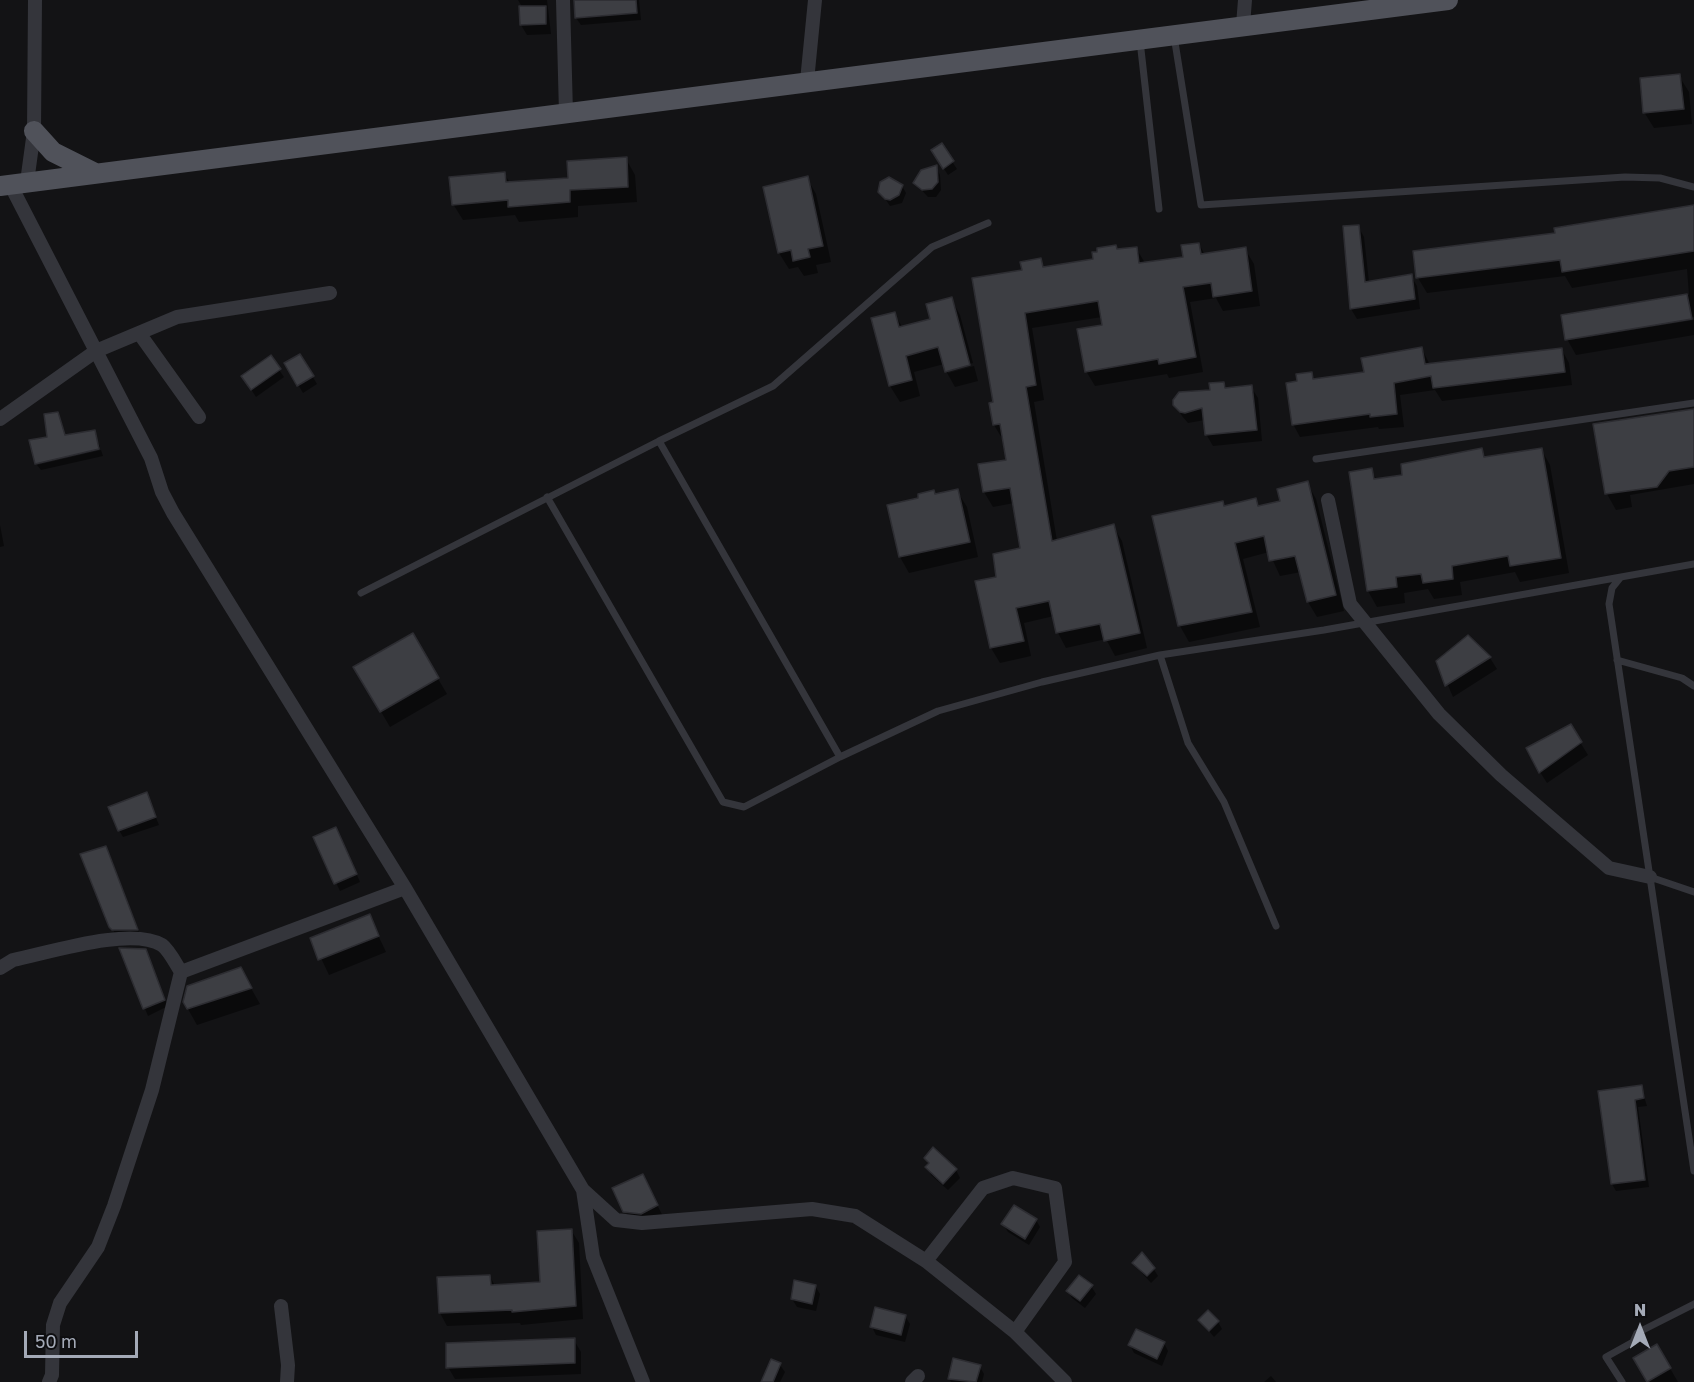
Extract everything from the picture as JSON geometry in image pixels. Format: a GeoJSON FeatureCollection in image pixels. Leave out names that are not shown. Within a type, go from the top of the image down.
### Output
{"type":"FeatureCollection","features":[{"type":"Feature","properties":{"kind":"main road"},"geometry":{"type":"LineString","coordinates":[[12,184],[1448,0]]}},
{"type":"Feature","properties":{"kind":"main road"},"geometry":{"type":"LineString","coordinates":[[34,131],[53,152],[98,174]]}},
{"type":"Feature","properties":{"kind":"street"},"geometry":{"type":"LineString","coordinates":[[35,0],[34,131],[12,184],[152,458],[162,492],[173,513],[405,888],[583,1190],[615,1220],[642,1223],[812,1209],[855,1216],[926,1262],[1015,1332],[1065,1382]]}},
{"type":"Feature","properties":{"kind":"street"},"geometry":{"type":"LineString","coordinates":[[563,0],[566,113]]}},
{"type":"Feature","properties":{"kind":"street"},"geometry":{"type":"LineString","coordinates":[[807,81],[815,0]]}},
{"type":"Feature","properties":{"kind":"street"},"geometry":{"type":"LineString","coordinates":[[1243,26],[1245,0]]}},
{"type":"Feature","properties":{"kind":"street"},"geometry":{"type":"LineString","coordinates":[[0,419],[96,351],[177,317],[330,293]]}},
{"type":"Feature","properties":{"kind":"street"},"geometry":{"type":"LineString","coordinates":[[139,333],[199,417]]}},
{"type":"Feature","properties":{"kind":"street"},"geometry":{"type":"LineString","coordinates":[[1328,500],[1350,604],[1439,714],[1501,776],[1609,868],[1650,877]]}},
{"type":"Feature","properties":{"kind":"street"},"geometry":{"type":"LineString","coordinates":[[181,972],[405,888]]}},
{"type":"Feature","properties":{"kind":"street"},"geometry":{"type":"LineString","coordinates":[[0,968],[12,960],[110,939],[136,937],[163,945],[181,972],[152,1090],[114,1206],[98,1247],[60,1303],[53,1325],[52,1375],[49,1382]]}},
{"type":"Feature","properties":{"kind":"street"},"geometry":{"type":"LineString","coordinates":[[926,1262],[983,1188],[1012,1178],[1055,1188],[1065,1262],[1015,1332]]}},
{"type":"Feature","properties":{"kind":"street"},"geometry":{"type":"LineString","coordinates":[[583,1190],[593,1257],[643,1382]]}},
{"type":"Feature","properties":{"kind":"street"},"geometry":{"type":"LineString","coordinates":[[281,1306],[288,1365],[286,1382]]}},
{"type":"Feature","properties":{"kind":"lane"},"geometry":{"type":"LineString","coordinates":[[1174,34],[1201,205],[1625,177],[1660,178],[1694,187]]}},
{"type":"Feature","properties":{"kind":"lane"},"geometry":{"type":"LineString","coordinates":[[1140,39],[1159,209]]}},
{"type":"Feature","properties":{"kind":"lane"},"geometry":{"type":"LineString","coordinates":[[362,593],[547,497],[773,386],[932,247],[988,223]]}},
{"type":"Feature","properties":{"kind":"lane"},"geometry":{"type":"LineString","coordinates":[[1316,459],[1694,403]]}},
{"type":"Feature","properties":{"kind":"lane"},"geometry":{"type":"LineString","coordinates":[[659,441],[840,757]]}},
{"type":"Feature","properties":{"kind":"lane"},"geometry":{"type":"LineString","coordinates":[[547,497],[723,802],[744,807],[840,757],[938,711],[1042,682],[1160,655],[1364,623],[1694,564]]}},
{"type":"Feature","properties":{"kind":"lane"},"geometry":{"type":"LineString","coordinates":[[1620,578],[1612,588],[1609,604],[1694,1171]]}},
{"type":"Feature","properties":{"kind":"lane"},"geometry":{"type":"LineString","coordinates":[[1160,655],[1188,743],[1224,802],[1276,927]]}},
{"type":"Feature","properties":{"kind":"lane"},"geometry":{"type":"LineString","coordinates":[[1617,660],[1682,678],[1694,686]]}},
{"type":"Feature","properties":{"kind":"lane"},"geometry":{"type":"LineString","coordinates":[[1650,877],[1694,892]]}},
{"type":"Feature","properties":{"kind":"lane"},"geometry":{"type":"LineString","coordinates":[[1622,1382],[1605,1357],[1633,1342],[1637,1333],[1694,1304]]}},
{"type":"Feature","properties":{"kind":"building"},"geometry":{"type":"Polygon","coordinates":[[[574,0],[636,0],[637,13],[575,18],[574,0]]]}},
{"type":"Feature","properties":{"kind":"building"},"geometry":{"type":"Polygon","coordinates":[[[519,6],[546,6],[546,24],[520,25],[519,6]]]}},
{"type":"Feature","properties":{"kind":"building"},"geometry":{"type":"Polygon","coordinates":[[[1680,74],[1684,109],[1643,113],[1640,78],[1680,74]]]}},
{"type":"Feature","properties":{"kind":"building"},"geometry":{"type":"Polygon","coordinates":[[[942,143],[954,161],[943,169],[931,150],[942,143]]]}},
{"type":"Feature","properties":{"kind":"building"},"geometry":{"type":"Polygon","coordinates":[[[627,157],[628,187],[570,190],[570,202],[508,207],[508,200],[452,205],[449,177],[505,172],[506,182],[568,178],[567,161],[627,157]]]}},
{"type":"Feature","properties":{"kind":"building"},"geometry":{"type":"Polygon","coordinates":[[[937,165],[938,182],[932,189],[922,190],[913,183],[921,170],[937,165]]]}},
{"type":"Feature","properties":{"kind":"building"},"geometry":{"type":"Polygon","coordinates":[[[808,176],[823,246],[808,249],[810,257],[793,261],[791,250],[778,253],[763,187],[808,176]]]}},
{"type":"Feature","properties":{"kind":"building"},"geometry":{"type":"Polygon","coordinates":[[[889,177],[903,185],[899,195],[890,200],[885,199],[878,192],[880,182],[889,177]]]}},
{"type":"Feature","properties":{"kind":"building"},"geometry":{"type":"Polygon","coordinates":[[[1694,205],[1694,251],[1562,272],[1560,260],[1416,278],[1413,251],[1555,233],[1554,228],[1694,205]]]}},
{"type":"Feature","properties":{"kind":"building"},"geometry":{"type":"Polygon","coordinates":[[[1359,225],[1365,282],[1412,274],[1415,299],[1350,309],[1343,226],[1359,225]]]}},
{"type":"Feature","properties":{"kind":"building"},"geometry":{"type":"Polygon","coordinates":[[[1199,243],[1201,254],[1246,247],[1252,291],[1213,297],[1211,283],[1183,287],[1196,357],[1159,364],[1158,359],[1085,372],[1077,329],[1102,325],[1098,301],[1025,313],[1036,385],[1026,387],[1052,541],[1114,524],[1140,633],[1104,641],[1100,624],[1056,633],[1049,601],[1016,608],[1024,641],[990,648],[975,581],[996,577],[993,554],[1020,548],[1010,488],[983,492],[978,464],[1006,460],[1000,424],[993,425],[989,403],[993,402],[972,278],[1022,270],[1020,262],[1041,258],[1043,267],[1093,259],[1092,252],[1097,252],[1097,248],[1116,245],[1117,249],[1137,247],[1139,263],[1183,257],[1181,245],[1199,243]]]}},
{"type":"Feature","properties":{"kind":"building"},"geometry":{"type":"Polygon","coordinates":[[[1687,294],[1692,319],[1565,340],[1561,315],[1687,294]]]}},
{"type":"Feature","properties":{"kind":"building"},"geometry":{"type":"Polygon","coordinates":[[[952,297],[970,365],[945,372],[938,347],[906,356],[912,380],[889,386],[871,318],[895,312],[899,327],[930,319],[926,304],[952,297]]]}},
{"type":"Feature","properties":{"kind":"building"},"geometry":{"type":"Polygon","coordinates":[[[1422,347],[1425,364],[1562,348],[1565,372],[1433,388],[1431,376],[1394,383],[1397,414],[1370,417],[1370,414],[1292,425],[1286,383],[1297,381],[1296,374],[1312,372],[1313,379],[1364,372],[1361,358],[1422,347]]]}},
{"type":"Feature","properties":{"kind":"building"},"geometry":{"type":"Polygon","coordinates":[[[300,354],[314,376],[297,386],[284,363],[300,354]]]}},
{"type":"Feature","properties":{"kind":"building"},"geometry":{"type":"Polygon","coordinates":[[[271,355],[281,369],[251,390],[241,376],[271,355]]]}},
{"type":"Feature","properties":{"kind":"building"},"geometry":{"type":"Polygon","coordinates":[[[1224,382],[1225,388],[1252,385],[1257,430],[1205,435],[1202,408],[1185,413],[1180,412],[1173,405],[1173,400],[1179,392],[1210,390],[1209,383],[1224,382]]]}},
{"type":"Feature","properties":{"kind":"building"},"geometry":{"type":"Polygon","coordinates":[[[1694,409],[1694,467],[1669,471],[1657,487],[1605,494],[1593,424],[1694,409]]]}},
{"type":"Feature","properties":{"kind":"building"},"geometry":{"type":"Polygon","coordinates":[[[58,412],[65,435],[95,430],[99,449],[35,464],[29,440],[47,437],[44,414],[58,412]]]}},
{"type":"Feature","properties":{"kind":"building"},"geometry":{"type":"Polygon","coordinates":[[[1482,448],[1484,457],[1542,448],[1561,558],[1510,566],[1508,556],[1452,566],[1453,579],[1423,583],[1421,574],[1396,577],[1397,587],[1367,591],[1349,472],[1372,468],[1374,479],[1402,475],[1401,464],[1482,448]]]}},
{"type":"Feature","properties":{"kind":"building"},"geometry":{"type":"Polygon","coordinates":[[[1308,481],[1336,595],[1307,602],[1295,556],[1269,561],[1264,536],[1235,543],[1252,612],[1178,626],[1152,516],[1223,501],[1224,506],[1256,498],[1258,506],[1280,501],[1277,489],[1308,481]]]}},
{"type":"Feature","properties":{"kind":"building"},"geometry":{"type":"Polygon","coordinates":[[[958,489],[970,542],[899,557],[887,505],[918,498],[918,494],[934,490],[935,494],[958,489]]]}},
{"type":"Feature","properties":{"kind":"building"},"geometry":{"type":"Polygon","coordinates":[[[413,633],[439,678],[380,712],[353,667],[413,633]]]}},
{"type":"Feature","properties":{"kind":"building"},"geometry":{"type":"Polygon","coordinates":[[[1468,635],[1491,657],[1445,686],[1436,661],[1468,635]]]}},
{"type":"Feature","properties":{"kind":"building"},"geometry":{"type":"Polygon","coordinates":[[[1571,724],[1582,742],[1539,773],[1526,748],[1571,724]]]}},
{"type":"Feature","properties":{"kind":"building"},"geometry":{"type":"Polygon","coordinates":[[[147,792],[156,817],[118,831],[108,807],[147,792]]]}},
{"type":"Feature","properties":{"kind":"building"},"geometry":{"type":"Polygon","coordinates":[[[336,827],[357,874],[334,884],[313,837],[336,827]]]}},
{"type":"Feature","properties":{"kind":"building"},"geometry":{"type":"Polygon","coordinates":[[[106,846],[138,930],[112,930],[109,927],[80,854],[106,846]]]}},
{"type":"Feature","properties":{"kind":"building"},"geometry":{"type":"Polygon","coordinates":[[[370,914],[379,936],[318,960],[310,938],[370,914]]]}},
{"type":"Feature","properties":{"kind":"building"},"geometry":{"type":"Polygon","coordinates":[[[119,948],[146,949],[165,1000],[143,1009],[119,948]]]}},
{"type":"Feature","properties":{"kind":"building"},"geometry":{"type":"Polygon","coordinates":[[[241,967],[252,988],[187,1009],[183,1002],[187,986],[241,967]]]}},
{"type":"Feature","properties":{"kind":"building"},"geometry":{"type":"Polygon","coordinates":[[[1642,1085],[1644,1098],[1635,1100],[1645,1180],[1611,1184],[1598,1091],[1642,1085]]]}},
{"type":"Feature","properties":{"kind":"building"},"geometry":{"type":"Polygon","coordinates":[[[933,1147],[957,1169],[943,1184],[925,1167],[929,1163],[924,1158],[933,1147]]]}},
{"type":"Feature","properties":{"kind":"building"},"geometry":{"type":"Polygon","coordinates":[[[643,1174],[658,1205],[641,1214],[623,1212],[612,1188],[643,1174]]]}},
{"type":"Feature","properties":{"kind":"building"},"geometry":{"type":"Polygon","coordinates":[[[1014,1205],[1037,1219],[1025,1239],[1001,1224],[1014,1205]]]}},
{"type":"Feature","properties":{"kind":"building"},"geometry":{"type":"Polygon","coordinates":[[[572,1229],[576,1306],[512,1312],[512,1310],[439,1313],[437,1277],[490,1275],[491,1285],[540,1282],[537,1231],[572,1229]]]}},
{"type":"Feature","properties":{"kind":"building"},"geometry":{"type":"Polygon","coordinates":[[[1142,1252],[1155,1268],[1147,1276],[1132,1263],[1142,1252]]]}},
{"type":"Feature","properties":{"kind":"building"},"geometry":{"type":"Polygon","coordinates":[[[1079,1275],[1093,1285],[1080,1301],[1066,1291],[1079,1275]]]}},
{"type":"Feature","properties":{"kind":"building"},"geometry":{"type":"Polygon","coordinates":[[[794,1280],[816,1285],[812,1304],[791,1299],[794,1280]]]}},
{"type":"Feature","properties":{"kind":"building"},"geometry":{"type":"Polygon","coordinates":[[[875,1307],[906,1315],[901,1335],[870,1327],[875,1307]]]}},
{"type":"Feature","properties":{"kind":"building"},"geometry":{"type":"Polygon","coordinates":[[[1208,1310],[1219,1321],[1209,1331],[1198,1320],[1208,1310]]]}},
{"type":"Feature","properties":{"kind":"building"},"geometry":{"type":"Polygon","coordinates":[[[1136,1329],[1165,1342],[1157,1359],[1128,1345],[1136,1329]]]}},
{"type":"Feature","properties":{"kind":"building"},"geometry":{"type":"Polygon","coordinates":[[[575,1338],[575,1363],[446,1368],[446,1343],[575,1338]]]}},
{"type":"Feature","properties":{"kind":"building"},"geometry":{"type":"Polygon","coordinates":[[[1657,1344],[1671,1368],[1647,1382],[1633,1358],[1657,1344]]]}},
{"type":"Feature","properties":{"kind":"building"},"geometry":{"type":"Polygon","coordinates":[[[953,1358],[981,1365],[976,1382],[948,1379],[953,1358]]]}},
{"type":"Feature","properties":{"kind":"building"},"geometry":{"type":"Polygon","coordinates":[[[771,1359],[781,1363],[773,1382],[761,1382],[771,1359]]]}}]}
